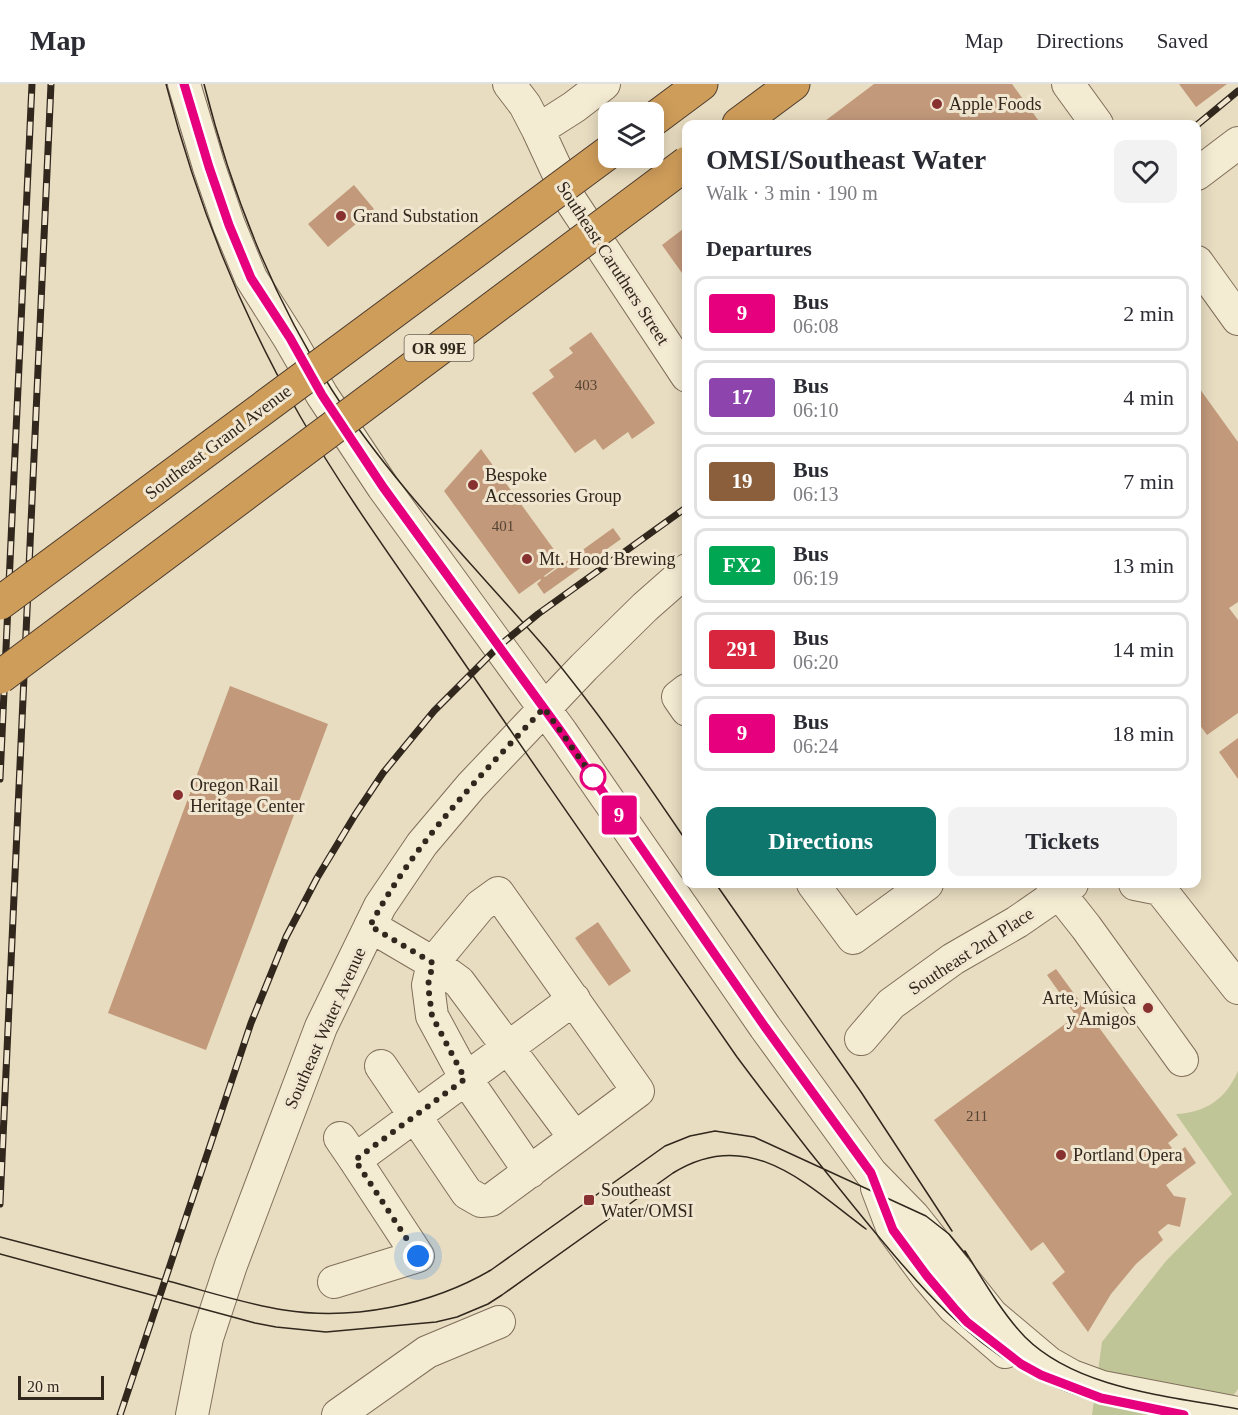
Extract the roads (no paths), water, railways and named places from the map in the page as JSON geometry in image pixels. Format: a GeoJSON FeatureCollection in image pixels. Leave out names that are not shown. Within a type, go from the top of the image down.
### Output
{"type":"FeatureCollection","features":[{"type":"Feature","properties":{"kind":"highway"},"geometry":{"type":"LineString","coordinates":[[664,112],[701,84]]}},
{"type":"Feature","properties":{"kind":"highway"},"geometry":{"type":"LineString","coordinates":[[744,120],[793,84]]}},
{"type":"Feature","properties":{"kind":"highway","name":"Southeast Grand Avenue"},"geometry":{"type":"LineString","coordinates":[[0,603],[598,160]]}},
{"type":"Feature","properties":{"kind":"highway","name":"OR 99E"},"geometry":{"type":"LineString","coordinates":[[0,677],[682,167]]}},
{"type":"Feature","properties":{"kind":"street"},"geometry":{"type":"LineString","coordinates":[[184,84],[209,167],[251,278],[290,338],[322,395],[383,487],[544,708],[759,1017],[871,1173],[893,1230],[954,1308],[988,1339],[1021,1364],[1041,1375],[1238,1413]]}},
{"type":"Feature","properties":{"kind":"street"},"geometry":{"type":"LineString","coordinates":[[204,84],[227,161],[267,268],[290,338]]}},
{"type":"Feature","properties":{"kind":"street","name":"Southeast Caruthers Street"},"geometry":{"type":"LineString","coordinates":[[509,84],[525,105],[571,201],[682,368]]}},
{"type":"Feature","properties":{"kind":"street"},"geometry":{"type":"LineString","coordinates":[[538,130],[604,84]]}},
{"type":"Feature","properties":{"kind":"street"},"geometry":{"type":"LineString","coordinates":[[1068,84],[1094,120]]}},
{"type":"Feature","properties":{"kind":"street"},"geometry":{"type":"LineString","coordinates":[[1201,171],[1238,143]]}},
{"type":"Feature","properties":{"kind":"street"},"geometry":{"type":"LineString","coordinates":[[1201,268],[1238,319]]}},
{"type":"Feature","properties":{"kind":"street","name":"Southeast Water Avenue"},"geometry":{"type":"LineString","coordinates":[[192,1415],[207,1338],[231,1265],[321,1027],[370,926],[398,877],[422,844],[471,786],[544,708],[645,607],[682,574]]}},
{"type":"Feature","properties":{"kind":"street"},"geometry":{"type":"LineString","coordinates":[[816,888],[853,938],[922,888]]}},
{"type":"Feature","properties":{"kind":"street","name":"Southeast 2nd Place"},"geometry":{"type":"LineString","coordinates":[[861,1040],[891,1004],[952,959],[1017,922],[1059,888]]}},
{"type":"Feature","properties":{"kind":"street"},"geometry":{"type":"LineString","coordinates":[[1062,888],[1182,1060]]}},
{"type":"Feature","properties":{"kind":"street"},"geometry":{"type":"LineString","coordinates":[[1152,888],[1160,890],[1238,988]]}},
{"type":"Feature","properties":{"kind":"street"},"geometry":{"type":"LineString","coordinates":[[381,1066],[467,1192],[481,1201],[491,1200],[530,1172],[638,1091],[498,893],[480,906],[433,963],[428,985],[432,1016],[465,1079],[530,1172]]}},
{"type":"Feature","properties":{"kind":"street"},"geometry":{"type":"LineString","coordinates":[[370,926],[433,963],[459,982],[575,1138]]}},
{"type":"Feature","properties":{"kind":"street"},"geometry":{"type":"LineString","coordinates":[[334,1282],[418,1256],[347,1149],[415,1116],[574,999]]}},
{"type":"Feature","properties":{"kind":"street"},"geometry":{"type":"LineString","coordinates":[[338,1415],[427,1352],[498,1322]]}},
{"type":"Feature","properties":{"kind":"street"},"geometry":{"type":"LineString","coordinates":[[1071,1381],[1101,1398],[1183,1415]]}},
{"type":"Feature","properties":{"kind":"tram line"},"geometry":{"type":"LineString","coordinates":[[166,84],[191,170],[222,254],[258,337],[300,416],[376,536],[737,1057],[897,1259],[966,1330],[1019,1368],[1049,1384],[1103,1403],[1158,1415]]}},
{"type":"Feature","properties":{"kind":"tram line"},"geometry":{"type":"LineString","coordinates":[[204,84],[227,164],[272,281],[310,355],[332,390],[381,459],[408,492],[566,673],[682,835]]}},
{"type":"Feature","properties":{"kind":"tram line"},"geometry":{"type":"LineString","coordinates":[[719,888],[861,1092],[952,1231]]}},
{"type":"Feature","properties":{"kind":"tram line"},"geometry":{"type":"LineString","coordinates":[[0,1237],[240,1301],[284,1310],[337,1313],[391,1307],[443,1293],[491,1270],[665,1146],[690,1136],[715,1131],[754,1137],[926,1216],[949,1234],[968,1257]]}},
{"type":"Feature","properties":{"kind":"tram line"},"geometry":{"type":"LineString","coordinates":[[0,1254],[255,1323],[326,1332],[436,1322],[457,1317],[488,1304],[673,1173],[701,1160],[727,1155],[752,1158],[776,1166],[822,1195],[866,1229]]}},
{"type":"Feature","properties":{"kind":"tram line"},"geometry":{"type":"LineString","coordinates":[[965,1251],[1008,1318],[1025,1337],[1046,1354],[1071,1368],[1125,1388],[1238,1409]]}},
{"type":"Feature","properties":{"kind":"railway"},"geometry":{"type":"LineString","coordinates":[[0,779],[32,84]]}},
{"type":"Feature","properties":{"kind":"railway"},"geometry":{"type":"LineString","coordinates":[[0,1204],[51,84]]}},
{"type":"Feature","properties":{"kind":"railway"},"geometry":{"type":"LineString","coordinates":[[1201,122],[1238,91]]}},
{"type":"Feature","properties":{"kind":"railway"},"geometry":{"type":"LineString","coordinates":[[120,1415],[251,1023],[286,937],[317,878],[355,815],[383,773],[434,711],[499,646],[538,614],[682,511]]}},
{"type":"Feature","properties":{"kind":"place","name":"Apple Foods"},"geometry":{"type":"Point","coordinates":[937,104]}},
{"type":"Feature","properties":{"kind":"place","name":"Grand Substation"},"geometry":{"type":"Point","coordinates":[341,216]}},
{"type":"Feature","properties":{"kind":"place","name":"Bespoke Accessories Group"},"geometry":{"type":"Point","coordinates":[473,485]}},
{"type":"Feature","properties":{"kind":"place","name":"Mt. Hood Brewing"},"geometry":{"type":"Point","coordinates":[527,559]}},
{"type":"Feature","properties":{"kind":"place","name":"Oregon Rail Heritage Center"},"geometry":{"type":"Point","coordinates":[178,795]}},
{"type":"Feature","properties":{"kind":"place","name":"Arte, Música y Amigos"},"geometry":{"type":"Point","coordinates":[1148,1008]}},
{"type":"Feature","properties":{"kind":"place","name":"Portland Opera"},"geometry":{"type":"Point","coordinates":[1061,1155]}},
{"type":"Feature","properties":{"kind":"place","name":"Southeast Water/OMSI"},"geometry":{"type":"Point","coordinates":[589,1200]}}]}
